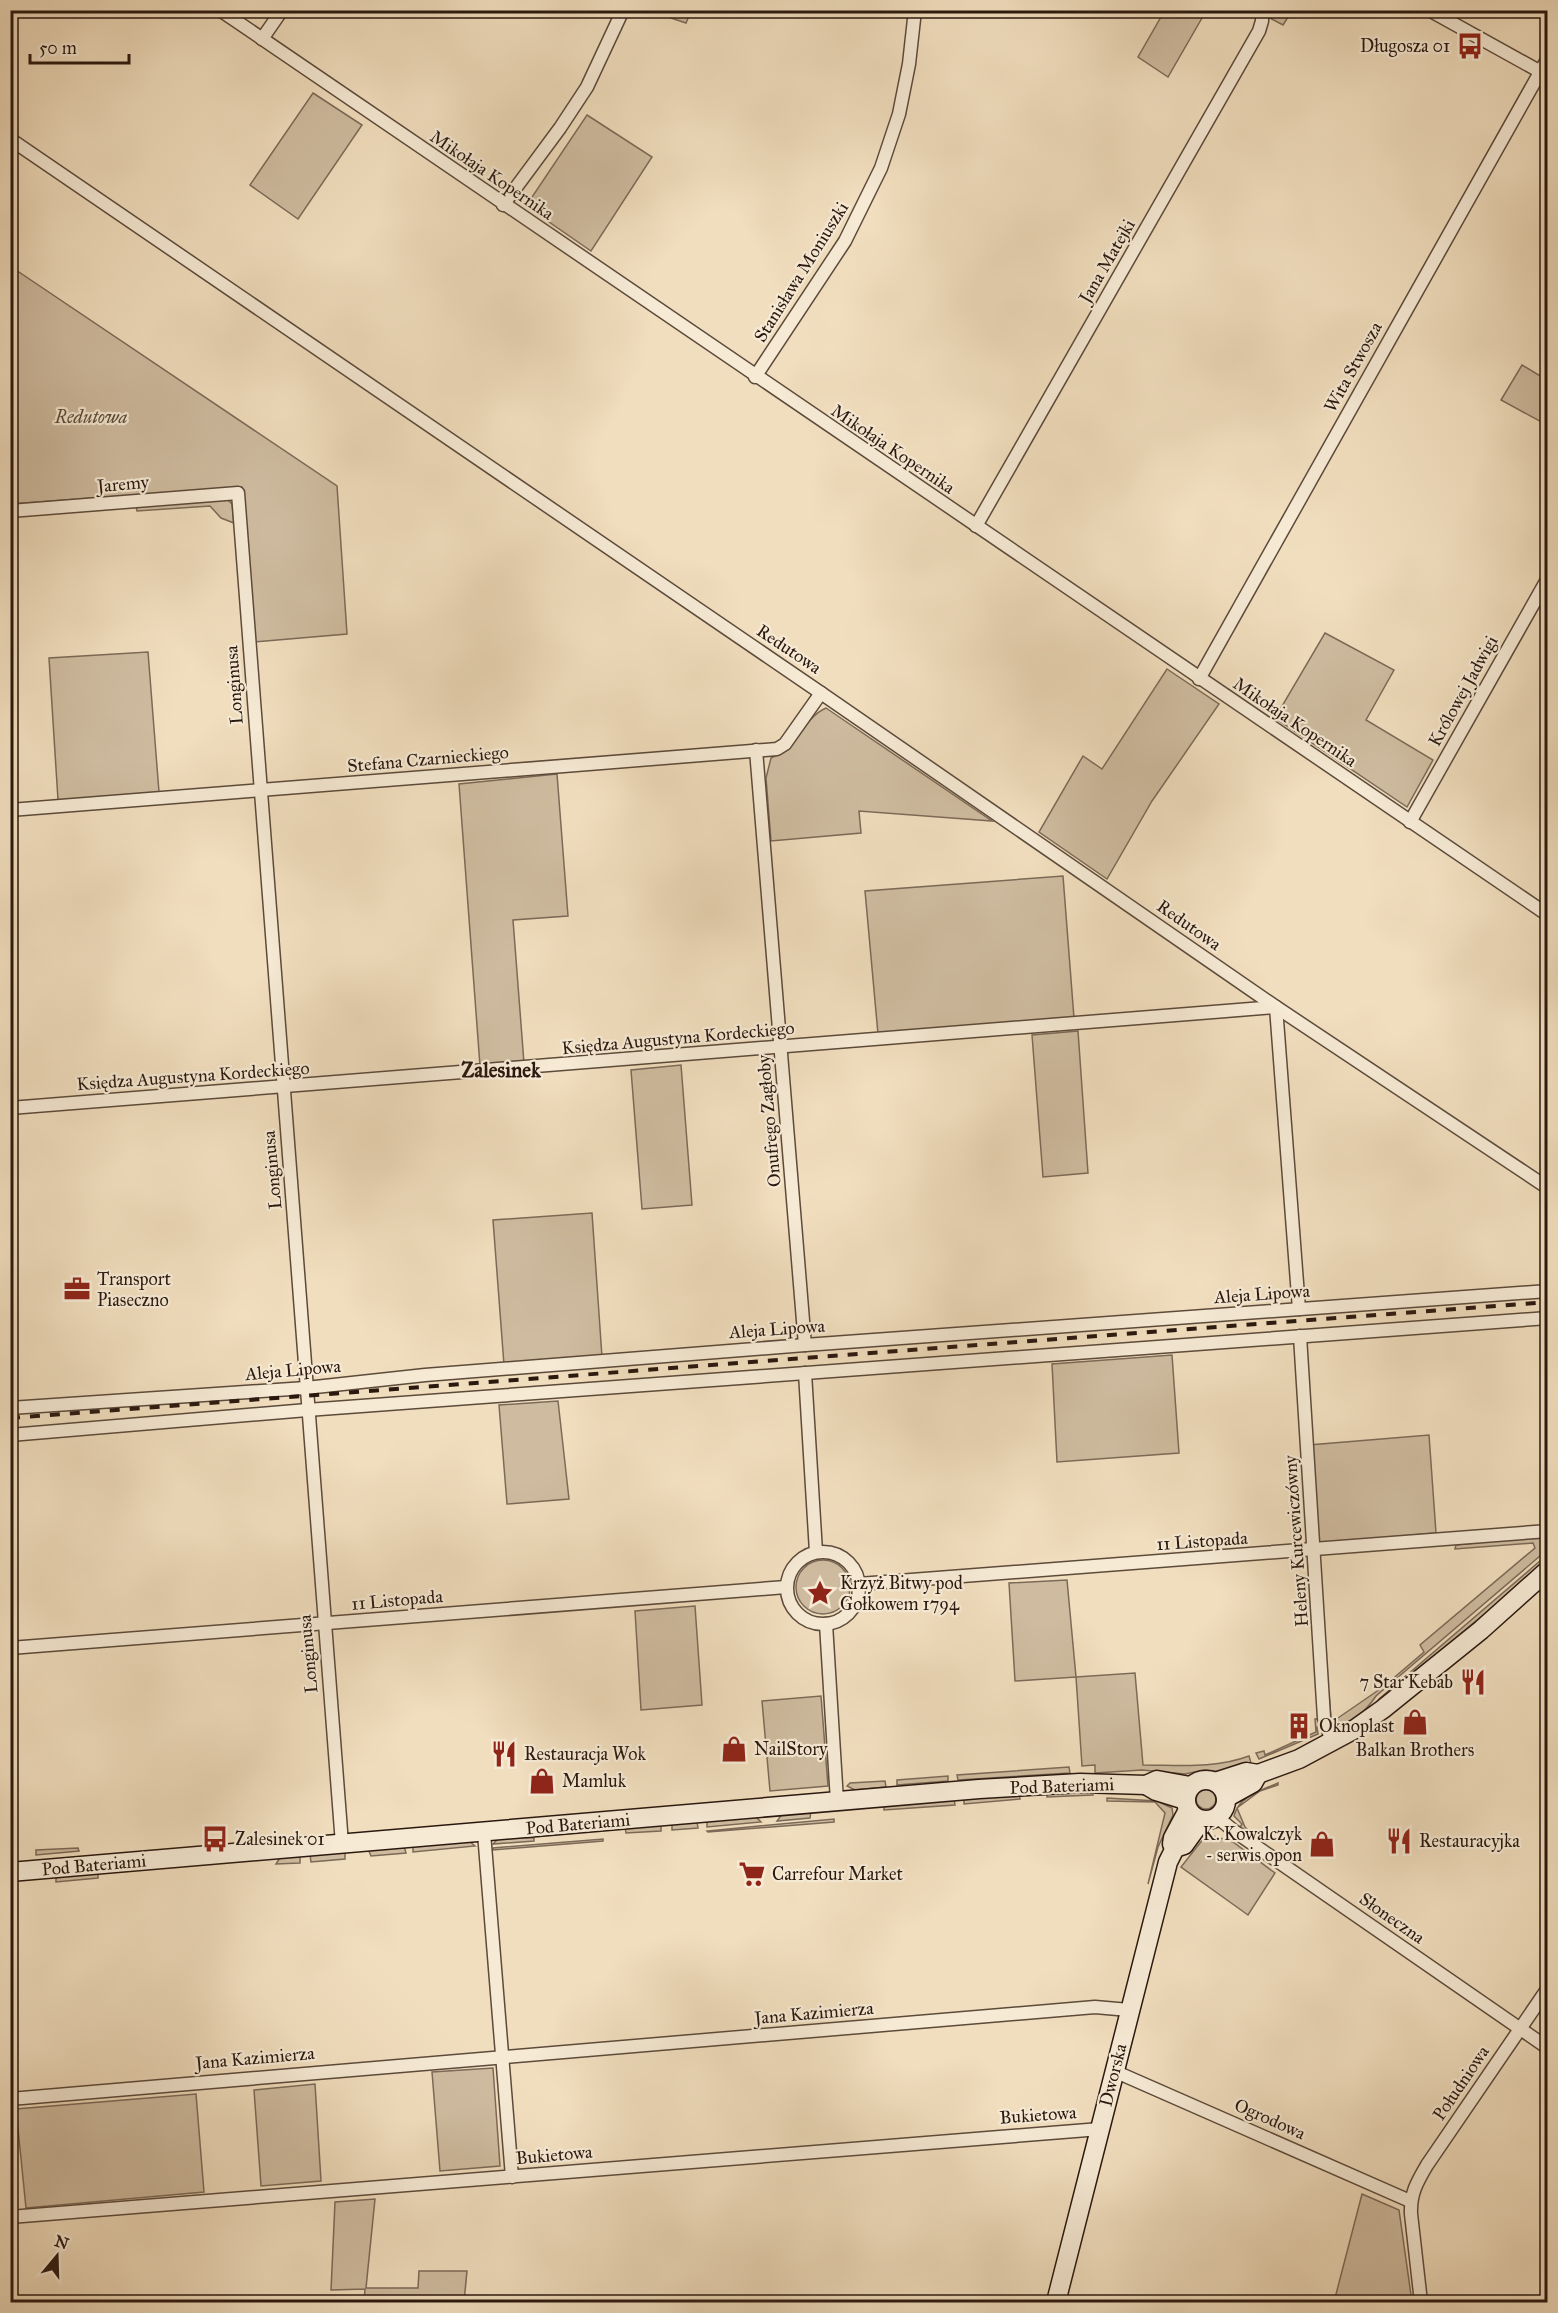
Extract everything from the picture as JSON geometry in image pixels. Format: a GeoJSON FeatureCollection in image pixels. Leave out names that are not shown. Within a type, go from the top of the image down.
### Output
{"type":"FeatureCollection","features":[{"type":"Feature","properties":{"kind":"street","name":"Mikołaja Kopernika"},"geometry":{"type":"LineString","coordinates":[[219,10],[1548,915]]}},
{"type":"Feature","properties":{"kind":"street"},"geometry":{"type":"LineString","coordinates":[[262,39],[282,10]]}},
{"type":"Feature","properties":{"kind":"street"},"geometry":{"type":"LineString","coordinates":[[504,205],[587,87],[623,10]]}},
{"type":"Feature","properties":{"kind":"street","name":"Stanisława Moniuszki"},"geometry":{"type":"LineString","coordinates":[[755,377],[845,241],[881,168],[899,114],[907,74],[915,10]]}},
{"type":"Feature","properties":{"kind":"street","name":"Jana Matejki"},"geometry":{"type":"LineString","coordinates":[[976,526],[1259,31],[1262,10]]}},
{"type":"Feature","properties":{"kind":"street"},"geometry":{"type":"LineString","coordinates":[[1429,10],[1543,74]]}},
{"type":"Feature","properties":{"kind":"street","name":"Wita Stwosza"},"geometry":{"type":"LineString","coordinates":[[1199,679],[1543,74],[1548,58]]}},
{"type":"Feature","properties":{"kind":"street","name":"Redutowa"},"geometry":{"type":"LineString","coordinates":[[10,139],[1276,1007],[1548,1188]]}},
{"type":"Feature","properties":{"kind":"street","name":"Jaremy"},"geometry":{"type":"LineString","coordinates":[[10,512],[238,493]]}},
{"type":"Feature","properties":{"kind":"street","name":"Longinusa"},"geometry":{"type":"LineString","coordinates":[[238,493],[342,1844]]}},
{"type":"Feature","properties":{"kind":"street","name":"Królowej Jadwigi"},"geometry":{"type":"LineString","coordinates":[[1410,822],[1548,578]]}},
{"type":"Feature","properties":{"kind":"street","name":"Stefana Czarnieckiego"},"geometry":{"type":"LineString","coordinates":[[10,810],[777,749],[785,744],[821,693]]}},
{"type":"Feature","properties":{"kind":"street","name":"Onufrego Zagłoby"},"geometry":{"type":"LineString","coordinates":[[756,750],[805,1345]]}},
{"type":"Feature","properties":{"kind":"street"},"geometry":{"type":"LineString","coordinates":[[1276,1007],[1299,1309]]}},
{"type":"Feature","properties":{"kind":"street","name":"Księdza Augustyna Kordeckiego"},"geometry":{"type":"LineString","coordinates":[[10,1108],[1276,1007]]}},
{"type":"Feature","properties":{"kind":"street","name":"Aleja Lipowa"},"geometry":{"type":"LineString","coordinates":[[10,1408],[306,1388],[425,1375],[805,1345],[1548,1291]]}},
{"type":"Feature","properties":{"kind":"street"},"geometry":{"type":"LineString","coordinates":[[10,1434],[1548,1318]]}},
{"type":"Feature","properties":{"kind":"street","name":"Heleny Kurcewiczówny"},"geometry":{"type":"LineString","coordinates":[[1300,1336],[1324,1718],[1332,1742]]}},
{"type":"Feature","properties":{"kind":"street"},"geometry":{"type":"LineString","coordinates":[[805,1373],[816,1552]]}},
{"type":"Feature","properties":{"kind":"street","name":"11 Listopada"},"geometry":{"type":"LineString","coordinates":[[860,1584],[1315,1551],[1548,1531]]}},
{"type":"Feature","properties":{"kind":"street"},"geometry":{"type":"LineString","coordinates":[[816,1552],[834,1553],[845,1558],[852,1565],[860,1584],[858,1598],[852,1610],[841,1619],[826,1624],[813,1623],[794,1610],[786,1587],[790,1572],[801,1558],[816,1552]]}},
{"type":"Feature","properties":{"kind":"street","name":"Pod Bateriami"},"geometry":{"type":"LineString","coordinates":[[10,1872],[837,1801],[1080,1783],[1146,1785],[1197,1807],[1202,1780],[1215,1782],[1246,1772],[1258,1774],[1299,1759],[1332,1742],[1383,1709],[1481,1630],[1548,1570]]}},
{"type":"Feature","properties":{"kind":"street","name":"11 Listopada"},"geometry":{"type":"LineString","coordinates":[[10,1648],[786,1587]]}},
{"type":"Feature","properties":{"kind":"street"},"geometry":{"type":"LineString","coordinates":[[826,1624],[837,1801]]}},
{"type":"Feature","properties":{"kind":"street","name":"Pod Bateriami"},"geometry":{"type":"LineString","coordinates":[[1226,1798],[1252,1783],[1258,1774]]}},
{"type":"Feature","properties":{"kind":"street"},"geometry":{"type":"LineString","coordinates":[[1197,1807],[1224,1809],[1226,1798],[1222,1788],[1215,1782]]}},
{"type":"Feature","properties":{"kind":"street","name":"Dworska"},"geometry":{"type":"LineString","coordinates":[[1056,2302],[1129,2010],[1168,1862],[1175,1848],[1172,1844],[1173,1838],[1197,1807]]}},
{"type":"Feature","properties":{"kind":"street","name":"Słoneczna"},"geometry":{"type":"LineString","coordinates":[[1197,1807],[1548,2048]]}},
{"type":"Feature","properties":{"kind":"street"},"geometry":{"type":"LineString","coordinates":[[484,1833],[512,2177]]}},
{"type":"Feature","properties":{"kind":"street","name":"Południowa"},"geometry":{"type":"LineString","coordinates":[[1410,2200],[1426,2165],[1548,1988]]}},
{"type":"Feature","properties":{"kind":"street","name":"Jana Kazimierza"},"geometry":{"type":"LineString","coordinates":[[10,2099],[250,2076],[1095,2007],[1129,2010]]}},
{"type":"Feature","properties":{"kind":"street","name":"Ogrodowa"},"geometry":{"type":"LineString","coordinates":[[1114,2071],[1410,2200]]}},
{"type":"Feature","properties":{"kind":"street","name":"Bukietowa"},"geometry":{"type":"LineString","coordinates":[[10,2217],[1100,2129]]}},
{"type":"Feature","properties":{"kind":"street"},"geometry":{"type":"LineString","coordinates":[[1410,2200],[1421,2302]]}},
{"type":"Feature","properties":{"kind":"green space"},"geometry":{"type":"Polygon","coordinates":[[[1165,10],[1206,11],[1168,77],[1138,57],[1165,10]]]}},
{"type":"Feature","properties":{"kind":"green space"},"geometry":{"type":"Polygon","coordinates":[[[1270,10],[1292,11],[1283,25],[1268,17],[1270,10]]]}},
{"type":"Feature","properties":{"kind":"green space"},"geometry":{"type":"Polygon","coordinates":[[[650,11],[691,11],[686,23],[650,11]]]}},
{"type":"Feature","properties":{"kind":"green space"},"geometry":{"type":"Polygon","coordinates":[[[313,93],[362,125],[298,219],[250,185],[313,93]]]}},
{"type":"Feature","properties":{"kind":"green space"},"geometry":{"type":"Polygon","coordinates":[[[587,115],[652,157],[591,251],[526,206],[587,115]]]}},
{"type":"Feature","properties":{"kind":"green space","name":"Redutowa"},"geometry":{"type":"Polygon","coordinates":[[[10,266],[337,486],[347,634],[253,642],[242,487],[11,504],[10,266]]]}},
{"type":"Feature","properties":{"kind":"green space"},"geometry":{"type":"Polygon","coordinates":[[[1522,365],[1547,380],[1547,425],[1501,400],[1522,365]]]}},
{"type":"Feature","properties":{"kind":"green space"},"geometry":{"type":"Polygon","coordinates":[[[226,498],[232,504],[234,523],[221,518],[210,506],[137,511],[136,506],[226,498]]]}},
{"type":"Feature","properties":{"kind":"green space"},"geometry":{"type":"Polygon","coordinates":[[[1325,633],[1394,670],[1366,720],[1433,760],[1407,807],[1275,718],[1325,633]]]}},
{"type":"Feature","properties":{"kind":"green space"},"geometry":{"type":"Polygon","coordinates":[[[148,652],[159,792],[58,800],[49,658],[148,652]]]}},
{"type":"Feature","properties":{"kind":"green space"},"geometry":{"type":"Polygon","coordinates":[[[1167,669],[1219,704],[1152,801],[1107,879],[1039,832],[1083,756],[1102,769],[1167,669]]]}},
{"type":"Feature","properties":{"kind":"green space"},"geometry":{"type":"Polygon","coordinates":[[[826,708],[992,821],[859,811],[861,833],[771,841],[766,778],[771,758],[789,748],[810,720],[826,708]]]}},
{"type":"Feature","properties":{"kind":"green space"},"geometry":{"type":"Polygon","coordinates":[[[557,774],[568,916],[513,920],[524,1063],[480,1066],[459,784],[557,774]]]}},
{"type":"Feature","properties":{"kind":"green space"},"geometry":{"type":"Polygon","coordinates":[[[1063,876],[1074,1018],[878,1034],[865,891],[1063,876]]]}},
{"type":"Feature","properties":{"kind":"green space"},"geometry":{"type":"Polygon","coordinates":[[[1078,1031],[1088,1173],[1043,1177],[1032,1035],[1078,1031]]]}},
{"type":"Feature","properties":{"kind":"green space"},"geometry":{"type":"Polygon","coordinates":[[[681,1065],[692,1205],[642,1209],[631,1070],[681,1065]]]}},
{"type":"Feature","properties":{"kind":"green space"},"geometry":{"type":"Polygon","coordinates":[[[592,1213],[602,1357],[504,1365],[493,1220],[592,1213]]]}},
{"type":"Feature","properties":{"kind":"green space"},"geometry":{"type":"Polygon","coordinates":[[[1172,1355],[1179,1453],[1057,1462],[1052,1364],[1172,1355]]]}},
{"type":"Feature","properties":{"kind":"green space"},"geometry":{"type":"Polygon","coordinates":[[[558,1401],[569,1499],[507,1504],[499,1405],[558,1401]]]}},
{"type":"Feature","properties":{"kind":"green space"},"geometry":{"type":"Polygon","coordinates":[[[1429,1435],[1436,1533],[1318,1543],[1309,1445],[1429,1435]]]}},
{"type":"Feature","properties":{"kind":"green space"},"geometry":{"type":"Polygon","coordinates":[[[1547,1538],[1547,1550],[1376,1696],[1357,1716],[1345,1723],[1334,1721],[1330,1723],[1326,1693],[1329,1693],[1331,1718],[1335,1720],[1383,1687],[1424,1652],[1420,1645],[1535,1548],[1533,1543],[1455,1549],[1456,1545],[1547,1538]]]}},
{"type":"Feature","properties":{"kind":"green space"},"geometry":{"type":"Polygon","coordinates":[[[1547,1555],[1547,1561],[1372,1709],[1379,1699],[1547,1555]]]}},
{"type":"Feature","properties":{"kind":"green space"},"geometry":{"type":"Polygon","coordinates":[[[818,1560],[828,1560],[838,1564],[846,1572],[850,1587],[846,1602],[838,1610],[828,1614],[818,1614],[808,1610],[800,1602],[796,1592],[796,1582],[800,1572],[808,1564],[818,1560]]]}},
{"type":"Feature","properties":{"kind":"green space"},"geometry":{"type":"Polygon","coordinates":[[[1067,1580],[1076,1677],[1015,1681],[1009,1583],[1067,1580]]]}},
{"type":"Feature","properties":{"kind":"green space"},"geometry":{"type":"Polygon","coordinates":[[[695,1606],[702,1705],[641,1710],[635,1611],[695,1606]]]}},
{"type":"Feature","properties":{"kind":"green space"},"geometry":{"type":"Polygon","coordinates":[[[1135,1673],[1143,1765],[1210,1765],[1249,1756],[1251,1763],[1222,1772],[1204,1770],[1185,1774],[1142,1770],[1095,1773],[1095,1765],[1082,1766],[1076,1677],[1135,1673]]]}},
{"type":"Feature","properties":{"kind":"green space"},"geometry":{"type":"Polygon","coordinates":[[[821,1696],[828,1786],[770,1791],[762,1701],[821,1696]]]}},
{"type":"Feature","properties":{"kind":"green space"},"geometry":{"type":"Polygon","coordinates":[[[1315,1719],[1319,1719],[1318,1734],[1259,1759],[1256,1753],[1264,1751],[1265,1755],[1316,1732],[1315,1719]]]}},
{"type":"Feature","properties":{"kind":"green space"},"geometry":{"type":"Polygon","coordinates":[[[1069,1767],[1070,1773],[958,1780],[957,1775],[1069,1767]]]}},
{"type":"Feature","properties":{"kind":"green space"},"geometry":{"type":"Polygon","coordinates":[[[948,1776],[948,1781],[897,1785],[897,1780],[948,1776]]]}},
{"type":"Feature","properties":{"kind":"green space"},"geometry":{"type":"Polygon","coordinates":[[[885,1781],[886,1787],[855,1790],[847,1786],[850,1783],[885,1781]]]}},
{"type":"Feature","properties":{"kind":"green space"},"geometry":{"type":"Polygon","coordinates":[[[1278,1783],[1278,1785],[1260,1791],[1238,1807],[1251,1795],[1257,1792],[1278,1783]]]}},
{"type":"Feature","properties":{"kind":"green space"},"geometry":{"type":"Polygon","coordinates":[[[1206,1789],[1213,1792],[1216,1799],[1213,1806],[1206,1809],[1199,1806],[1196,1799],[1199,1792],[1206,1789]]]}},
{"type":"Feature","properties":{"kind":"green space"},"geometry":{"type":"Polygon","coordinates":[[[1093,1791],[1093,1795],[1047,1797],[1047,1793],[1093,1791]]]}},
{"type":"Feature","properties":{"kind":"green space"},"geometry":{"type":"Polygon","coordinates":[[[1019,1794],[1020,1799],[964,1804],[964,1798],[1019,1794]]]}},
{"type":"Feature","properties":{"kind":"green space"},"geometry":{"type":"Polygon","coordinates":[[[1107,1798],[1157,1801],[1172,1808],[1173,1815],[1158,1847],[1148,1884],[1165,1813],[1155,1802],[1107,1801],[1107,1798]]]}},
{"type":"Feature","properties":{"kind":"green space"},"geometry":{"type":"Polygon","coordinates":[[[954,1799],[955,1805],[884,1810],[884,1805],[954,1799]]]}},
{"type":"Feature","properties":{"kind":"green space"},"geometry":{"type":"Polygon","coordinates":[[[1237,1808],[1249,1831],[1247,1834],[1239,1829],[1242,1824],[1234,1816],[1237,1808]]]}},
{"type":"Feature","properties":{"kind":"green space"},"geometry":{"type":"Polygon","coordinates":[[[811,1811],[810,1818],[777,1821],[783,1813],[811,1811]]]}},
{"type":"Feature","properties":{"kind":"green space"},"geometry":{"type":"Polygon","coordinates":[[[756,1817],[761,1822],[707,1827],[707,1821],[756,1817]]]}},
{"type":"Feature","properties":{"kind":"green space"},"geometry":{"type":"Polygon","coordinates":[[[834,1819],[834,1822],[707,1831],[834,1819]]]}},
{"type":"Feature","properties":{"kind":"green space"},"geometry":{"type":"Polygon","coordinates":[[[697,1822],[698,1828],[672,1830],[672,1824],[697,1822]]]}},
{"type":"Feature","properties":{"kind":"green space"},"geometry":{"type":"Polygon","coordinates":[[[661,1824],[661,1831],[626,1833],[625,1827],[661,1824]]]}},
{"type":"Feature","properties":{"kind":"green space"},"geometry":{"type":"Polygon","coordinates":[[[1207,1834],[1233,1842],[1275,1873],[1248,1915],[1181,1867],[1207,1834]]]}},
{"type":"Feature","properties":{"kind":"green space"},"geometry":{"type":"Polygon","coordinates":[[[500,1837],[534,1838],[534,1841],[493,1844],[500,1837]]]}},
{"type":"Feature","properties":{"kind":"green space"},"geometry":{"type":"Polygon","coordinates":[[[603,1839],[603,1841],[493,1850],[493,1848],[603,1839]]]}},
{"type":"Feature","properties":{"kind":"green space"},"geometry":{"type":"Polygon","coordinates":[[[469,1841],[475,1846],[413,1852],[413,1846],[469,1841]]]}},
{"type":"Feature","properties":{"kind":"green space"},"geometry":{"type":"Polygon","coordinates":[[[404,1846],[406,1853],[371,1856],[368,1849],[404,1846]]]}},
{"type":"Feature","properties":{"kind":"green space"},"geometry":{"type":"Polygon","coordinates":[[[78,1848],[79,1851],[36,1855],[36,1850],[78,1848]]]}},
{"type":"Feature","properties":{"kind":"green space"},"geometry":{"type":"Polygon","coordinates":[[[345,1852],[345,1859],[311,1862],[310,1855],[345,1852]]]}},
{"type":"Feature","properties":{"kind":"green space"},"geometry":{"type":"Polygon","coordinates":[[[281,1856],[300,1856],[300,1863],[276,1864],[281,1856]]]}},
{"type":"Feature","properties":{"kind":"green space"},"geometry":{"type":"Polygon","coordinates":[[[98,1873],[98,1878],[56,1882],[56,1877],[98,1873]]]}},
{"type":"Feature","properties":{"kind":"green space"},"geometry":{"type":"Polygon","coordinates":[[[493,2068],[500,2166],[440,2171],[432,2072],[493,2068]]]}},
{"type":"Feature","properties":{"kind":"green space"},"geometry":{"type":"Polygon","coordinates":[[[315,2084],[321,2181],[261,2186],[254,2090],[315,2084]]]}},
{"type":"Feature","properties":{"kind":"green space"},"geometry":{"type":"Polygon","coordinates":[[[196,2094],[204,2192],[26,2208],[16,2109],[196,2094]]]}},
{"type":"Feature","properties":{"kind":"green space"},"geometry":{"type":"Polygon","coordinates":[[[1362,2194],[1399,2210],[1412,2302],[1334,2302],[1362,2194]]]}},
{"type":"Feature","properties":{"kind":"green space"},"geometry":{"type":"Polygon","coordinates":[[[375,2199],[366,2288],[418,2288],[419,2271],[467,2271],[464,2302],[364,2302],[365,2289],[331,2290],[335,2202],[375,2199]]]}},
{"type":"Feature","properties":{"kind":"railway"},"geometry":{"type":"LineString","coordinates":[[10,1418],[1548,1302]]}},
{"type":"Feature","properties":{"kind":"place","name":"Długosza 01"},"geometry":{"type":"Point","coordinates":[1470,46]}},
{"type":"Feature","properties":{"kind":"place","name":"Transport Piaseczno"},"geometry":{"type":"Point","coordinates":[77,1289]}},
{"type":"Feature","properties":{"kind":"place","name":"Krzyż Bitwy pod Gołkowem 1794"},"geometry":{"type":"Point","coordinates":[820,1593]}},
{"type":"Feature","properties":{"kind":"place","name":"7 Star Kebab"},"geometry":{"type":"Point","coordinates":[1473,1682]}},
{"type":"Feature","properties":{"kind":"place","name":"Balkan Brothers"},"geometry":{"type":"Point","coordinates":[1415,1722]}},
{"type":"Feature","properties":{"kind":"place","name":"Oknoplast"},"geometry":{"type":"Point","coordinates":[1299,1726]}},
{"type":"Feature","properties":{"kind":"place","name":"NailStory"},"geometry":{"type":"Point","coordinates":[734,1749]}},
{"type":"Feature","properties":{"kind":"place","name":"Restauracja Wok"},"geometry":{"type":"Point","coordinates":[504,1754]}},
{"type":"Feature","properties":{"kind":"place","name":"Mamluk"},"geometry":{"type":"Point","coordinates":[542,1781]}},
{"type":"Feature","properties":{"kind":"place","name":"Zalesinek 01"},"geometry":{"type":"Point","coordinates":[215,1839]}},
{"type":"Feature","properties":{"kind":"place","name":"Restauracyjka"},"geometry":{"type":"Point","coordinates":[1399,1841]}},
{"type":"Feature","properties":{"kind":"place","name":"K. Kowalczyk - serwis opon"},"geometry":{"type":"Point","coordinates":[1322,1844]}},
{"type":"Feature","properties":{"kind":"place","name":"Carrefour Market"},"geometry":{"type":"Point","coordinates":[752,1874]}},
{"type":"Feature","properties":{"kind":"district","name":"Zalesinek"},"geometry":{"type":"Point","coordinates":[501,1070]}}]}
